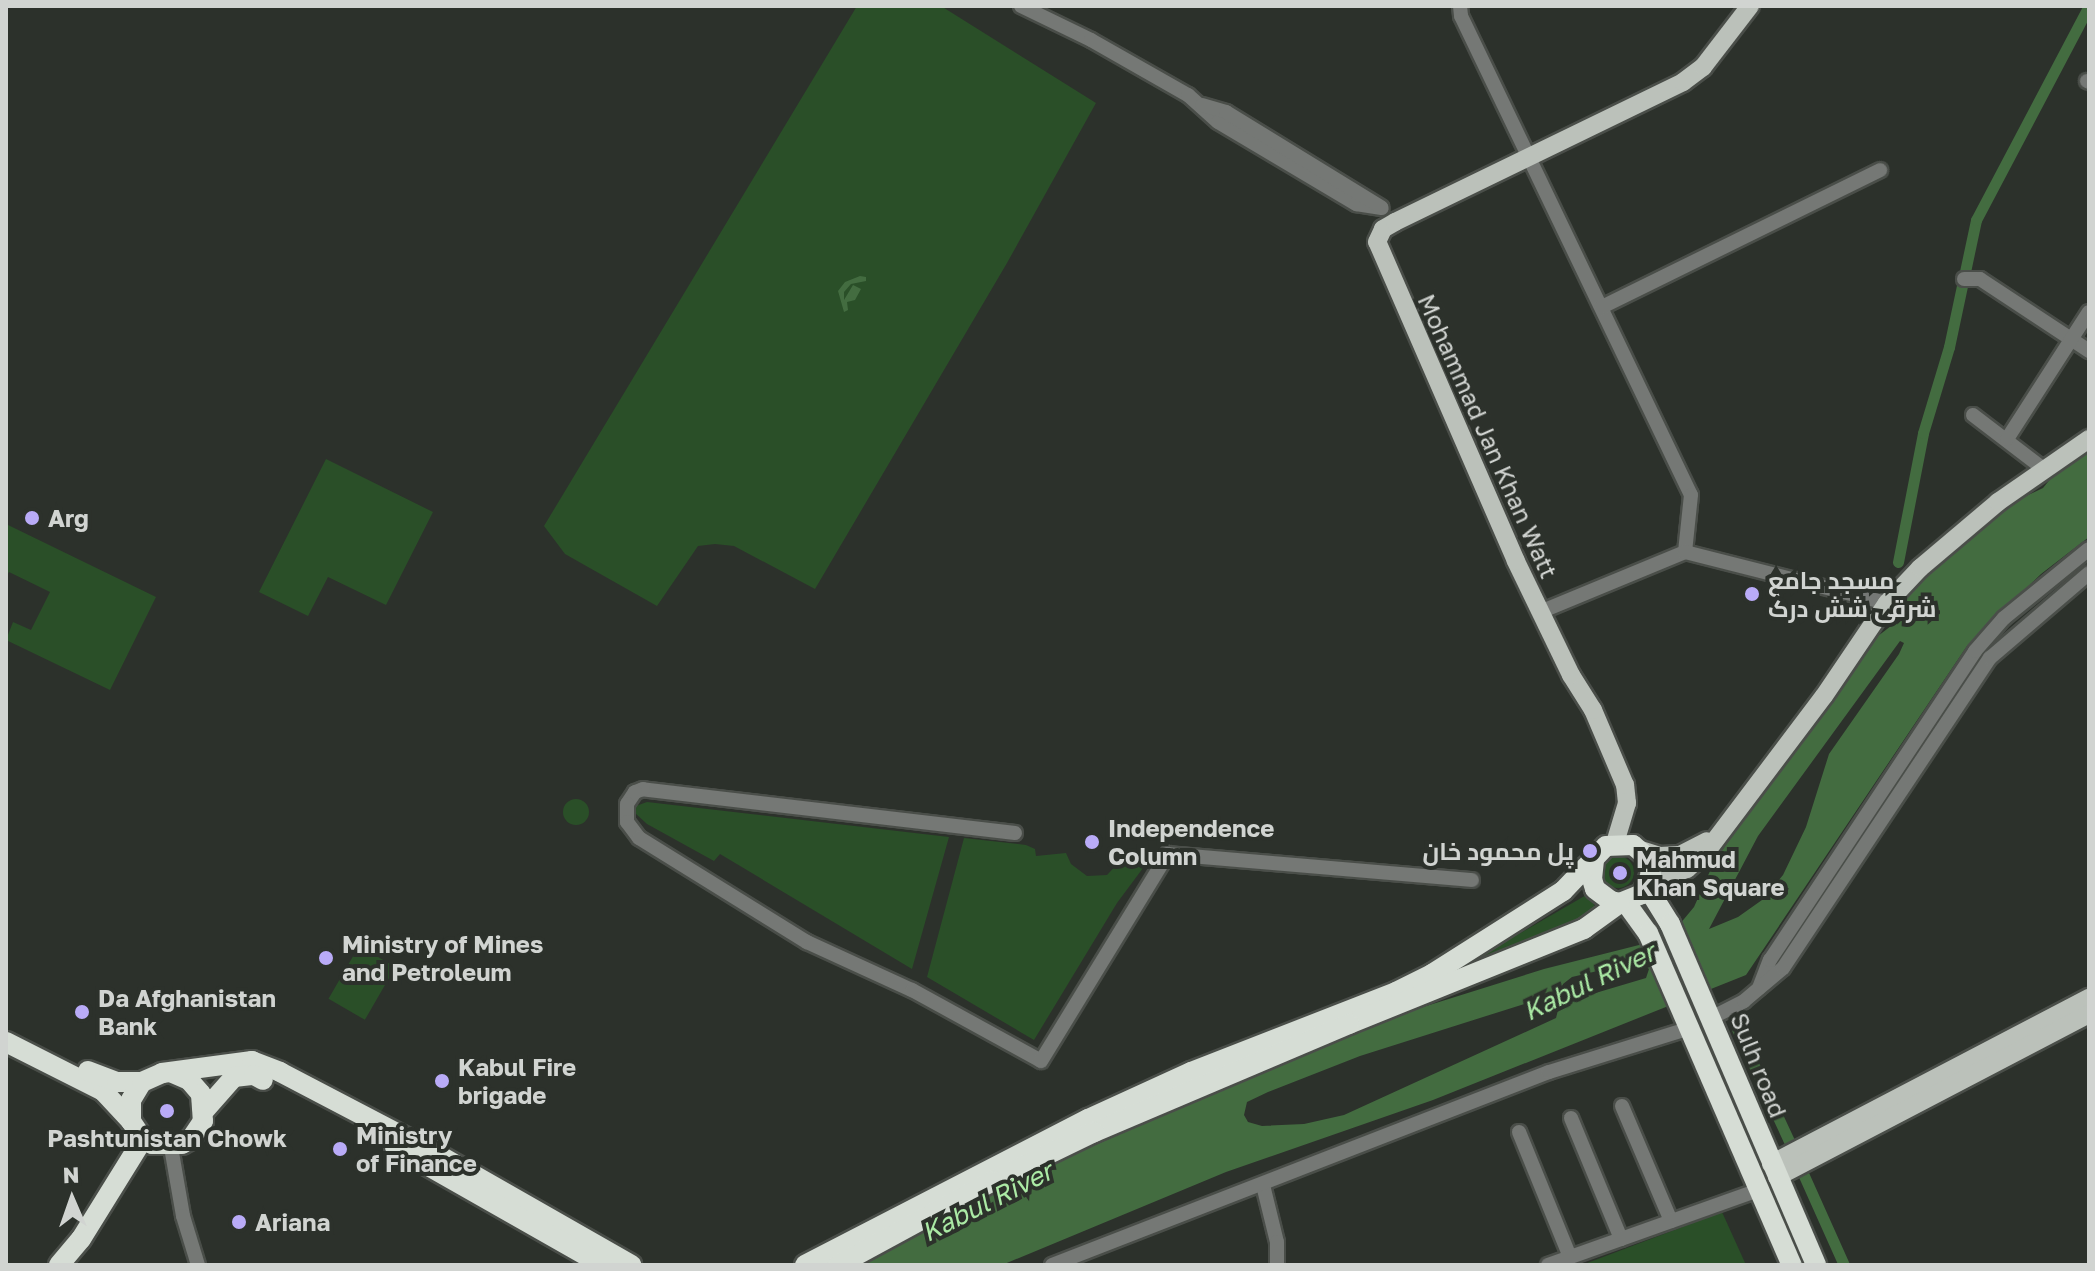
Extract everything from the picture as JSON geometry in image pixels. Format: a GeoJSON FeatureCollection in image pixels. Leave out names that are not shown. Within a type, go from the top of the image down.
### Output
{"type":"FeatureCollection","features":[{"type":"Feature","properties":{"kind":"highway"},"geometry":{"type":"LineString","coordinates":[[805,1265],[1088,1119],[1218,1061],[1396,992],[1432,974],[1563,891],[1605,850],[1624,843],[1641,850],[1650,865],[1648,885],[1584,929],[1094,1132],[993,1181],[838,1265]]}},
{"type":"Feature","properties":{"kind":"highway"},"geometry":{"type":"LineString","coordinates":[[1605,850],[1591,870],[1595,889],[1611,901],[1623,903]]}},
{"type":"Feature","properties":{"kind":"highway","name":"Sulh road"},"geometry":{"type":"LineString","coordinates":[[1648,885],[1670,924],[1816,1265]]}},
{"type":"Feature","properties":{"kind":"highway","name":"Sulh road"},"geometry":{"type":"LineString","coordinates":[[1623,903],[1648,933],[1792,1265]]}},
{"type":"Feature","properties":{"kind":"highway"},"geometry":{"type":"LineString","coordinates":[[6,1030],[106,1080],[142,1082],[162,1073],[243,1061],[263,1064],[435,1153],[631,1265]]}},
{"type":"Feature","properties":{"kind":"highway"},"geometry":{"type":"LineString","coordinates":[[6,1042],[103,1091],[143,1139],[171,1147],[191,1139],[203,1121],[204,1111],[196,1086],[173,1073]]}},
{"type":"Feature","properties":{"kind":"highway"},"geometry":{"type":"LineString","coordinates":[[204,1111],[227,1081],[242,1075],[254,1075],[403,1152],[603,1265]]}},
{"type":"Feature","properties":{"kind":"highway"},"geometry":{"type":"LineString","coordinates":[[131,1121],[131,1100],[142,1082]]}},
{"type":"Feature","properties":{"kind":"highway"},"geometry":{"type":"LineString","coordinates":[[59,1265],[81,1239],[143,1139]]}},
{"type":"Feature","properties":{"kind":"main road"},"geometry":{"type":"LineString","coordinates":[[1395,222],[1683,82],[1703,67],[1750,6]]}},
{"type":"Feature","properties":{"kind":"main road","name":"Mohammad Jan Khan Watt"},"geometry":{"type":"LineString","coordinates":[[1395,222],[1383,229],[1377,242],[1540,612],[1571,675],[1593,710],[1627,791],[1627,803],[1605,850]]}},
{"type":"Feature","properties":{"kind":"main road"},"geometry":{"type":"LineString","coordinates":[[1648,885],[1687,869],[1707,851],[1824,696],[1887,603],[1955,537],[2089,439]]}},
{"type":"Feature","properties":{"kind":"main road"},"geometry":{"type":"LineString","coordinates":[[1641,850],[1660,856],[1680,855],[1698,848],[1721,829]]}},
{"type":"Feature","properties":{"kind":"main road"},"geometry":{"type":"LineString","coordinates":[[1774,1171],[2089,998]]}},
{"type":"Feature","properties":{"kind":"main road"},"geometry":{"type":"LineString","coordinates":[[1774,1171],[2089,1014]]}},
{"type":"Feature","properties":{"kind":"street"},"geometry":{"type":"LineString","coordinates":[[1021,6],[1091,40],[1201,105],[1226,112],[1382,208],[1395,222]]}},
{"type":"Feature","properties":{"kind":"street"},"geometry":{"type":"LineString","coordinates":[[1460,6],[1461,16],[1691,495],[1685,552]]}},
{"type":"Feature","properties":{"kind":"street"},"geometry":{"type":"LineString","coordinates":[[1602,307],[1880,170]]}},
{"type":"Feature","properties":{"kind":"street"},"geometry":{"type":"LineString","coordinates":[[1964,279],[1980,279],[2089,351]]}},
{"type":"Feature","properties":{"kind":"street"},"geometry":{"type":"LineString","coordinates":[[2007,439],[2089,312]]}},
{"type":"Feature","properties":{"kind":"street"},"geometry":{"type":"LineString","coordinates":[[1973,415],[2045,470]]}},
{"type":"Feature","properties":{"kind":"street"},"geometry":{"type":"LineString","coordinates":[[1759,988],[1770,960],[1952,685],[2004,618],[2089,549]]}},
{"type":"Feature","properties":{"kind":"street"},"geometry":{"type":"LineString","coordinates":[[1540,612],[1685,552],[1887,603]]}},
{"type":"Feature","properties":{"kind":"street"},"geometry":{"type":"LineString","coordinates":[[1711,1018],[1759,988],[1783,968],[1990,658],[2089,573]]}},
{"type":"Feature","properties":{"kind":"street"},"geometry":{"type":"LineString","coordinates":[[1952,685],[1965,694]]}},
{"type":"Feature","properties":{"kind":"street"},"geometry":{"type":"LineString","coordinates":[[1015,833],[661,790],[635,792],[627,804],[627,822],[639,838],[807,942],[912,990],[1041,1061],[1168,854],[1472,880]]}},
{"type":"Feature","properties":{"kind":"street"},"geometry":{"type":"LineString","coordinates":[[1052,1265],[1549,1072],[1690,1028]]}},
{"type":"Feature","properties":{"kind":"street"},"geometry":{"type":"LineString","coordinates":[[1622,1106],[1671,1221]]}},
{"type":"Feature","properties":{"kind":"street"},"geometry":{"type":"LineString","coordinates":[[1571,1118],[1621,1239]]}},
{"type":"Feature","properties":{"kind":"street"},"geometry":{"type":"LineString","coordinates":[[1519,1132],[1570,1257]]}},
{"type":"Feature","properties":{"kind":"street"},"geometry":{"type":"LineString","coordinates":[[171,1147],[183,1216],[198,1265]]}},
{"type":"Feature","properties":{"kind":"street"},"geometry":{"type":"LineString","coordinates":[[1263,1185],[1277,1242],[1277,1265]]}},
{"type":"Feature","properties":{"kind":"street"},"geometry":{"type":"LineString","coordinates":[[1548,1265],[1759,1190]]}},
{"type":"Feature","properties":{"kind":"shaded area"},"geometry":{"type":"Polygon","coordinates":[[[857,6],[941,6],[1096,103],[1007,263],[815,589],[734,546],[715,544],[698,546],[657,606],[565,554],[544,526],[857,6]]]}},
{"type":"Feature","properties":{"kind":"shaded area"},"geometry":{"type":"Polygon","coordinates":[[[326,459],[433,512],[386,605],[328,577],[308,616],[259,592],[326,459]]]}},
{"type":"Feature","properties":{"kind":"shaded area"},"geometry":{"type":"Polygon","coordinates":[[[6,524],[156,597],[110,690],[6,640],[13,622],[31,630],[50,592],[9,572],[6,577],[6,524]]]}},
{"type":"Feature","properties":{"kind":"shaded area"},"geometry":{"type":"Polygon","coordinates":[[[576,799],[585,803],[589,812],[585,821],[576,825],[567,821],[563,812],[567,803],[576,799]]]}},
{"type":"Feature","properties":{"kind":"shaded area"},"geometry":{"type":"Polygon","coordinates":[[[647,802],[949,837],[912,969],[720,854],[714,861],[647,824],[635,813],[636,806],[647,802]]]}},
{"type":"Feature","properties":{"kind":"shaded area"},"geometry":{"type":"Polygon","coordinates":[[[964,838],[1026,845],[1035,849],[1036,856],[1066,853],[1071,864],[1087,876],[1107,875],[1123,858],[1146,864],[1117,903],[1034,1040],[927,977],[964,838]]]}},
{"type":"Feature","properties":{"kind":"shaded area"},"geometry":{"type":"Polygon","coordinates":[[[1618,856],[1629,861],[1634,872],[1629,883],[1618,888],[1607,883],[1602,872],[1607,861],[1618,856]]]}},
{"type":"Feature","properties":{"kind":"shaded area"},"geometry":{"type":"Polygon","coordinates":[[[1588,894],[1597,910],[1590,922],[1448,975],[1588,894]]]}},
{"type":"Feature","properties":{"kind":"shaded area"},"geometry":{"type":"Polygon","coordinates":[[[359,946],[395,967],[365,1020],[328,999],[359,946]]]}},
{"type":"Feature","properties":{"kind":"shaded area"},"geometry":{"type":"Polygon","coordinates":[[[1722,1212],[1746,1265],[1582,1265],[1722,1212]]]}},
{"type":"Feature","properties":{"kind":"water"},"geometry":{"type":"Polygon","coordinates":[[[866,277],[866,281],[851,284],[844,292],[844,300],[853,285],[861,289],[855,300],[847,302],[848,310],[844,312],[838,291],[845,282],[866,277]]]}},
{"type":"Feature","properties":{"kind":"water","name":"Kabul River"},"geometry":{"type":"Polygon","coordinates":[[[2089,445],[2089,537],[2041,574],[1967,646],[1746,975],[1433,1100],[1226,1172],[1002,1265],[852,1265],[1059,1161],[1372,1023],[1544,969],[1639,945],[1679,925],[1694,907],[1714,862],[1752,807],[1878,636],[1900,619],[1905,596],[1996,510],[2043,488],[2060,467],[2089,445]],[[1900,641],[1758,836],[1709,929],[1738,917],[1762,900],[1783,875],[1806,827],[1829,754],[1899,654],[1904,643],[1900,641]],[[1640,961],[1572,977],[1563,984],[1561,995],[1572,1000],[1646,978],[1649,969],[1640,961]],[[1543,998],[1360,1056],[1247,1102],[1244,1115],[1248,1122],[1262,1126],[1304,1124],[1344,1115],[1556,1018],[1559,1006],[1553,999],[1543,998]]]}},
{"type":"Feature","properties":{"kind":"waterway"},"geometry":{"type":"LineString","coordinates":[[1898,562],[1923,433],[1949,347],[1976,220],[2089,6]]}},
{"type":"Feature","properties":{"kind":"waterway"},"geometry":{"type":"LineString","coordinates":[[1737,1029],[1789,1141]]}},
{"type":"Feature","properties":{"kind":"waterway"},"geometry":{"type":"LineString","coordinates":[[1801,1169],[1844,1265]]}},
{"type":"Feature","properties":{"kind":"place","name":"Arg"},"geometry":{"type":"Point","coordinates":[32,518]}},
{"type":"Feature","properties":{"kind":"place","name":"مسجد جامع شرقی شش درک"},"geometry":{"type":"Point","coordinates":[1752,594]}},
{"type":"Feature","properties":{"kind":"place","name":"Independence Column"},"geometry":{"type":"Point","coordinates":[1092,842]}},
{"type":"Feature","properties":{"kind":"place","name":"پل محمود خان"},"geometry":{"type":"Point","coordinates":[1590,851]}},
{"type":"Feature","properties":{"kind":"place","name":"Mahmud Khan Square"},"geometry":{"type":"Point","coordinates":[1620,873]}},
{"type":"Feature","properties":{"kind":"place","name":"Ministry of Mines and Petroleum"},"geometry":{"type":"Point","coordinates":[326,958]}},
{"type":"Feature","properties":{"kind":"place","name":"Da Afghanistan Bank"},"geometry":{"type":"Point","coordinates":[82,1012]}},
{"type":"Feature","properties":{"kind":"place","name":"Kabul Fire brigade"},"geometry":{"type":"Point","coordinates":[442,1081]}},
{"type":"Feature","properties":{"kind":"place","name":"Pashtunistan Chowk"},"geometry":{"type":"Point","coordinates":[167,1111]}},
{"type":"Feature","properties":{"kind":"place","name":"Ministry of Finance"},"geometry":{"type":"Point","coordinates":[340,1149]}},
{"type":"Feature","properties":{"kind":"place","name":"Ariana"},"geometry":{"type":"Point","coordinates":[239,1222]}}]}
